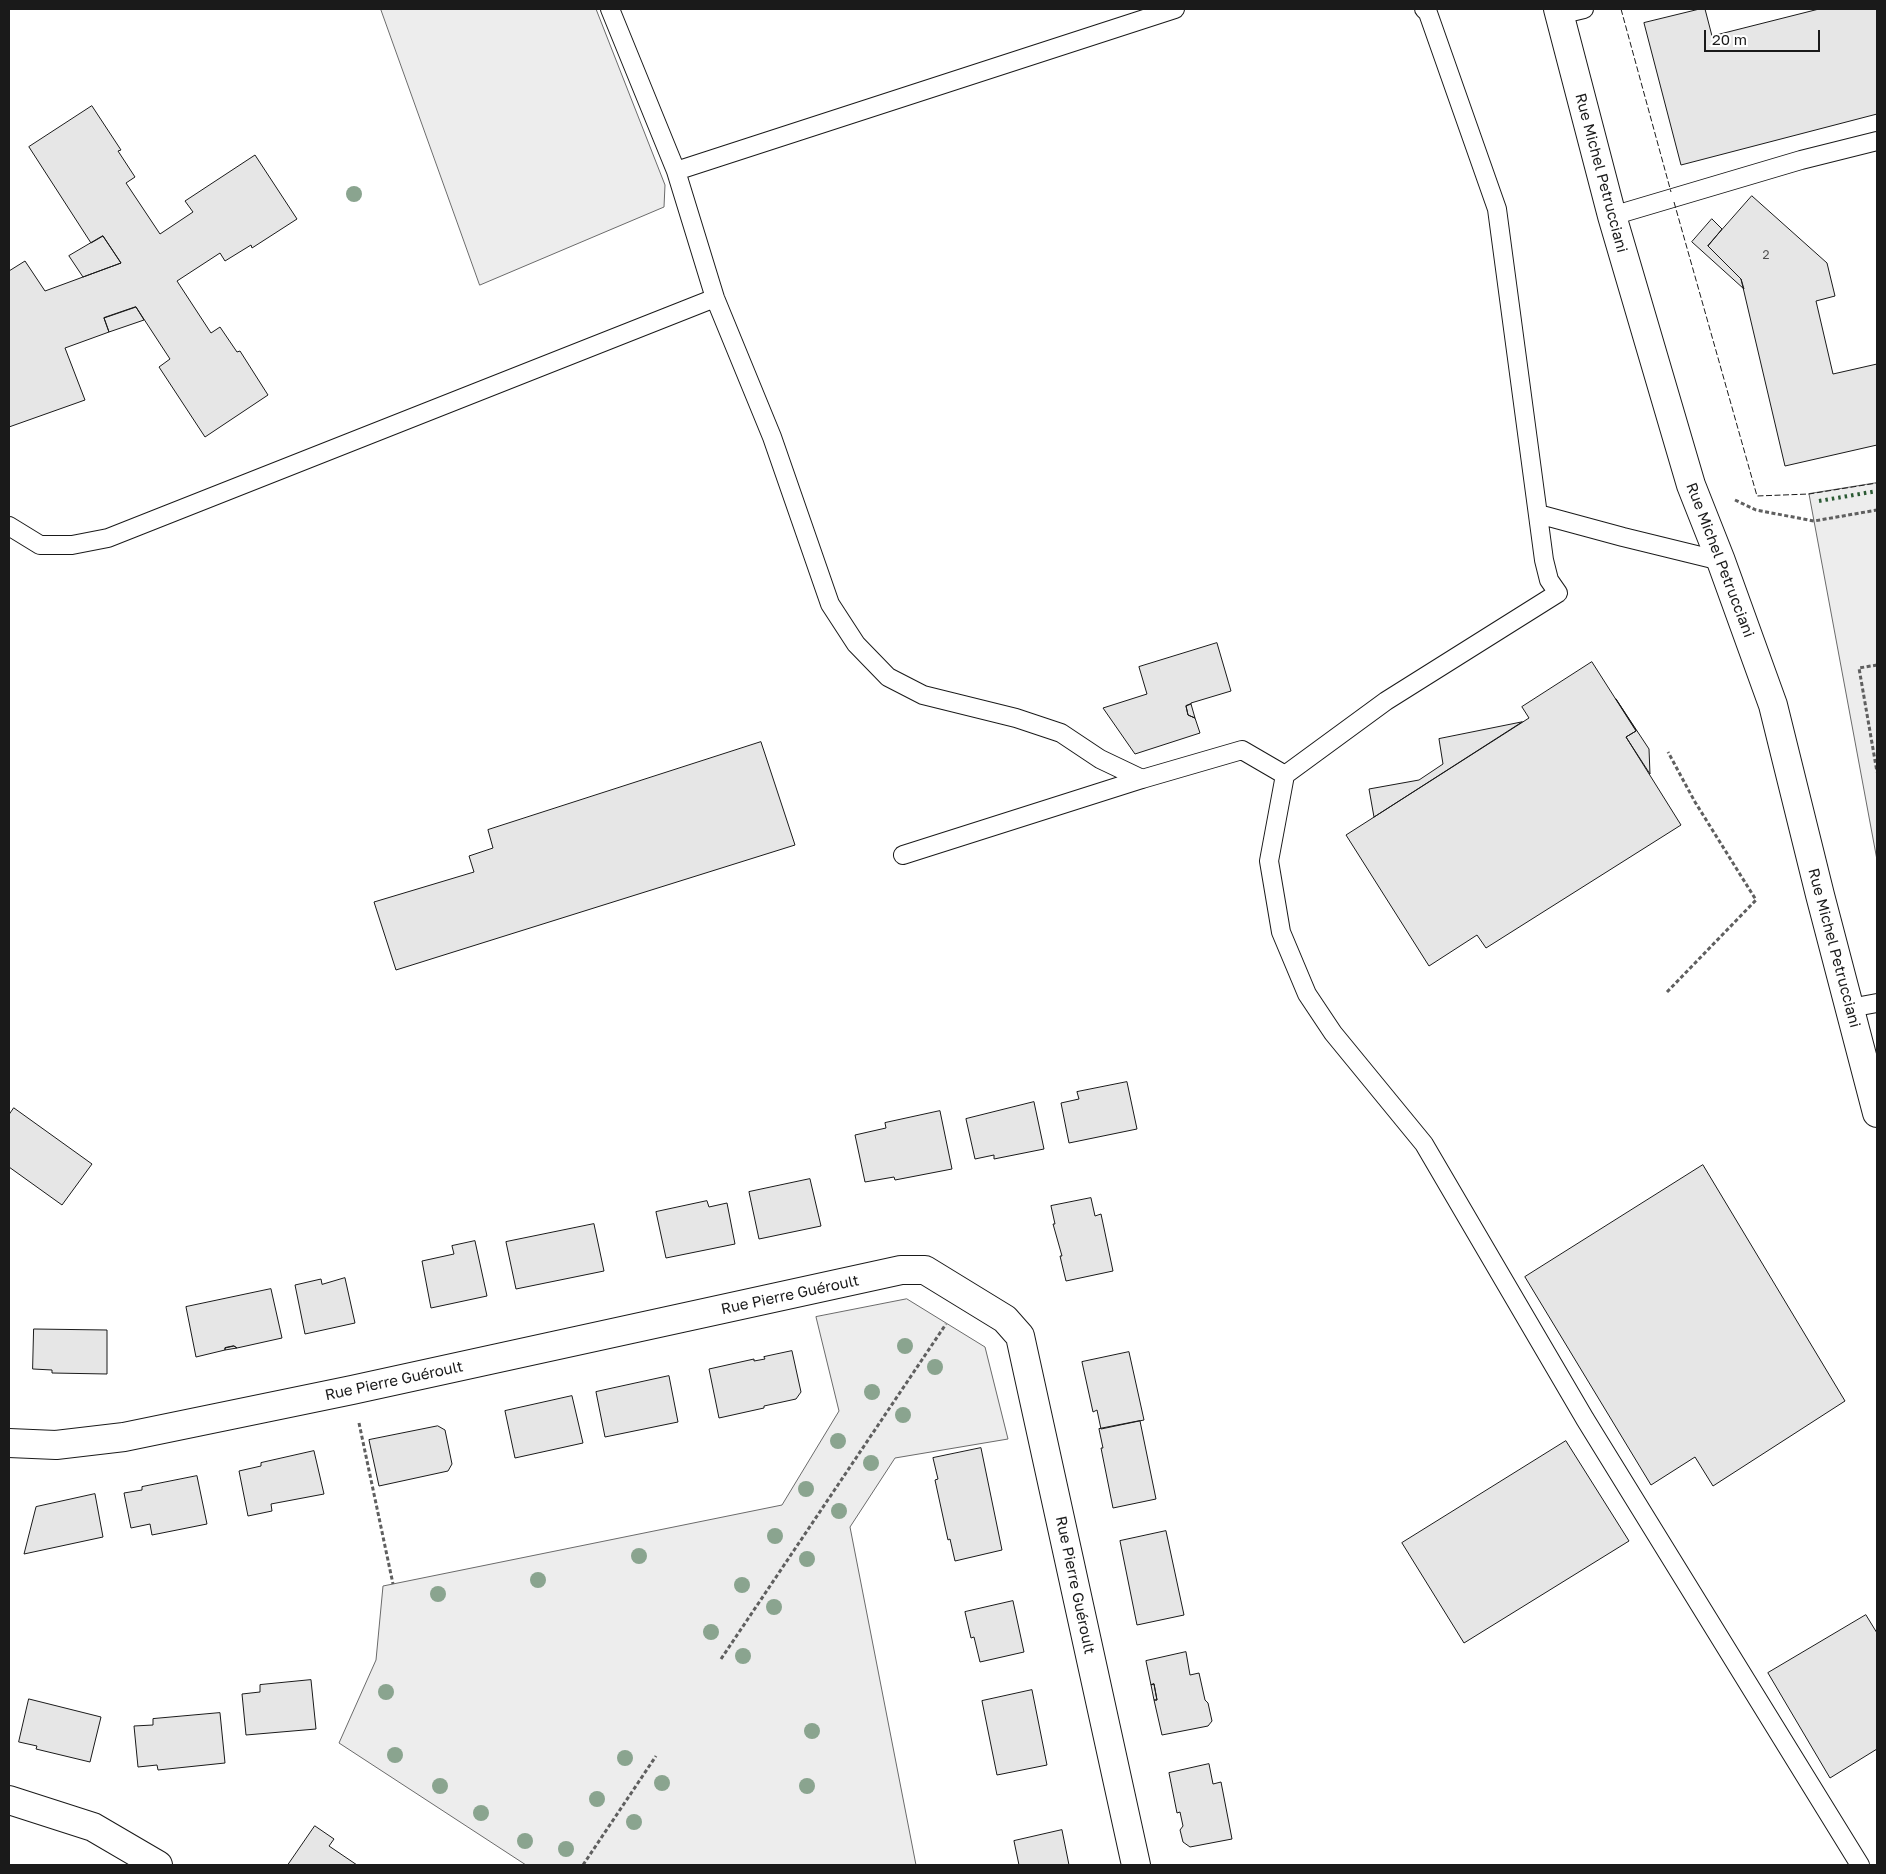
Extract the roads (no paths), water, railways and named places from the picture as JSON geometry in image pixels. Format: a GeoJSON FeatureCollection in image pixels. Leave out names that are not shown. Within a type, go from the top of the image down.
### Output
{"type":"FeatureCollection","features":[{"type":"Feature","properties":{"kind":"street","name":"Rue Michel Petrucciani"},"geometry":{"type":"LineString","coordinates":[[1567,11],[1612,216],[1691,485],[1721,561],[1773,705],[1877,1113]]}},
{"type":"Feature","properties":{"kind":"street","name":"Rue Pierre Guéroult"},"geometry":{"type":"LineString","coordinates":[[9,1443],[56,1445],[124,1437],[352,1390],[901,1270],[925,1270],[1005,1319],[1020,1336],[1136,1865]]}},
{"type":"Feature","properties":{"kind":"street"},"geometry":{"type":"LineString","coordinates":[[9,1800],[93,1827],[158,1865]]}},
{"type":"Feature","properties":{"kind":"lane"},"geometry":{"type":"LineString","coordinates":[[610,9],[676,171],[715,298],[772,437],[830,604],[856,644],[888,677],[923,695],[1016,718],[1061,733],[1100,759],[1142,778]]}},
{"type":"Feature","properties":{"kind":"lane"},"geometry":{"type":"LineString","coordinates":[[676,171],[1175,9]]}},
{"type":"Feature","properties":{"kind":"lane"},"geometry":{"type":"LineString","coordinates":[[1424,9],[1428,13],[1497,209],[1544,560],[1550,580],[1558,593],[1386,701],[1285,775],[1269,861],[1281,932],[1307,994],[1333,1033],[1424,1144],[1585,1419],[1860,1865]]}},
{"type":"Feature","properties":{"kind":"lane"},"geometry":{"type":"LineString","coordinates":[[1612,216],[1801,160],[1877,141]]}},
{"type":"Feature","properties":{"kind":"lane"},"geometry":{"type":"LineString","coordinates":[[9,526],[40,544],[72,545],[108,538],[715,298]]}},
{"type":"Feature","properties":{"kind":"lane"},"geometry":{"type":"LineString","coordinates":[[1538,514],[1623,538],[1721,561]]}},
{"type":"Feature","properties":{"kind":"lane"},"geometry":{"type":"LineString","coordinates":[[903,855],[1142,778],[1242,750],[1285,775]]}},
{"type":"Feature","properties":{"kind":"lane"},"geometry":{"type":"LineString","coordinates":[[1850,1008],[1877,1003]]}}]}
